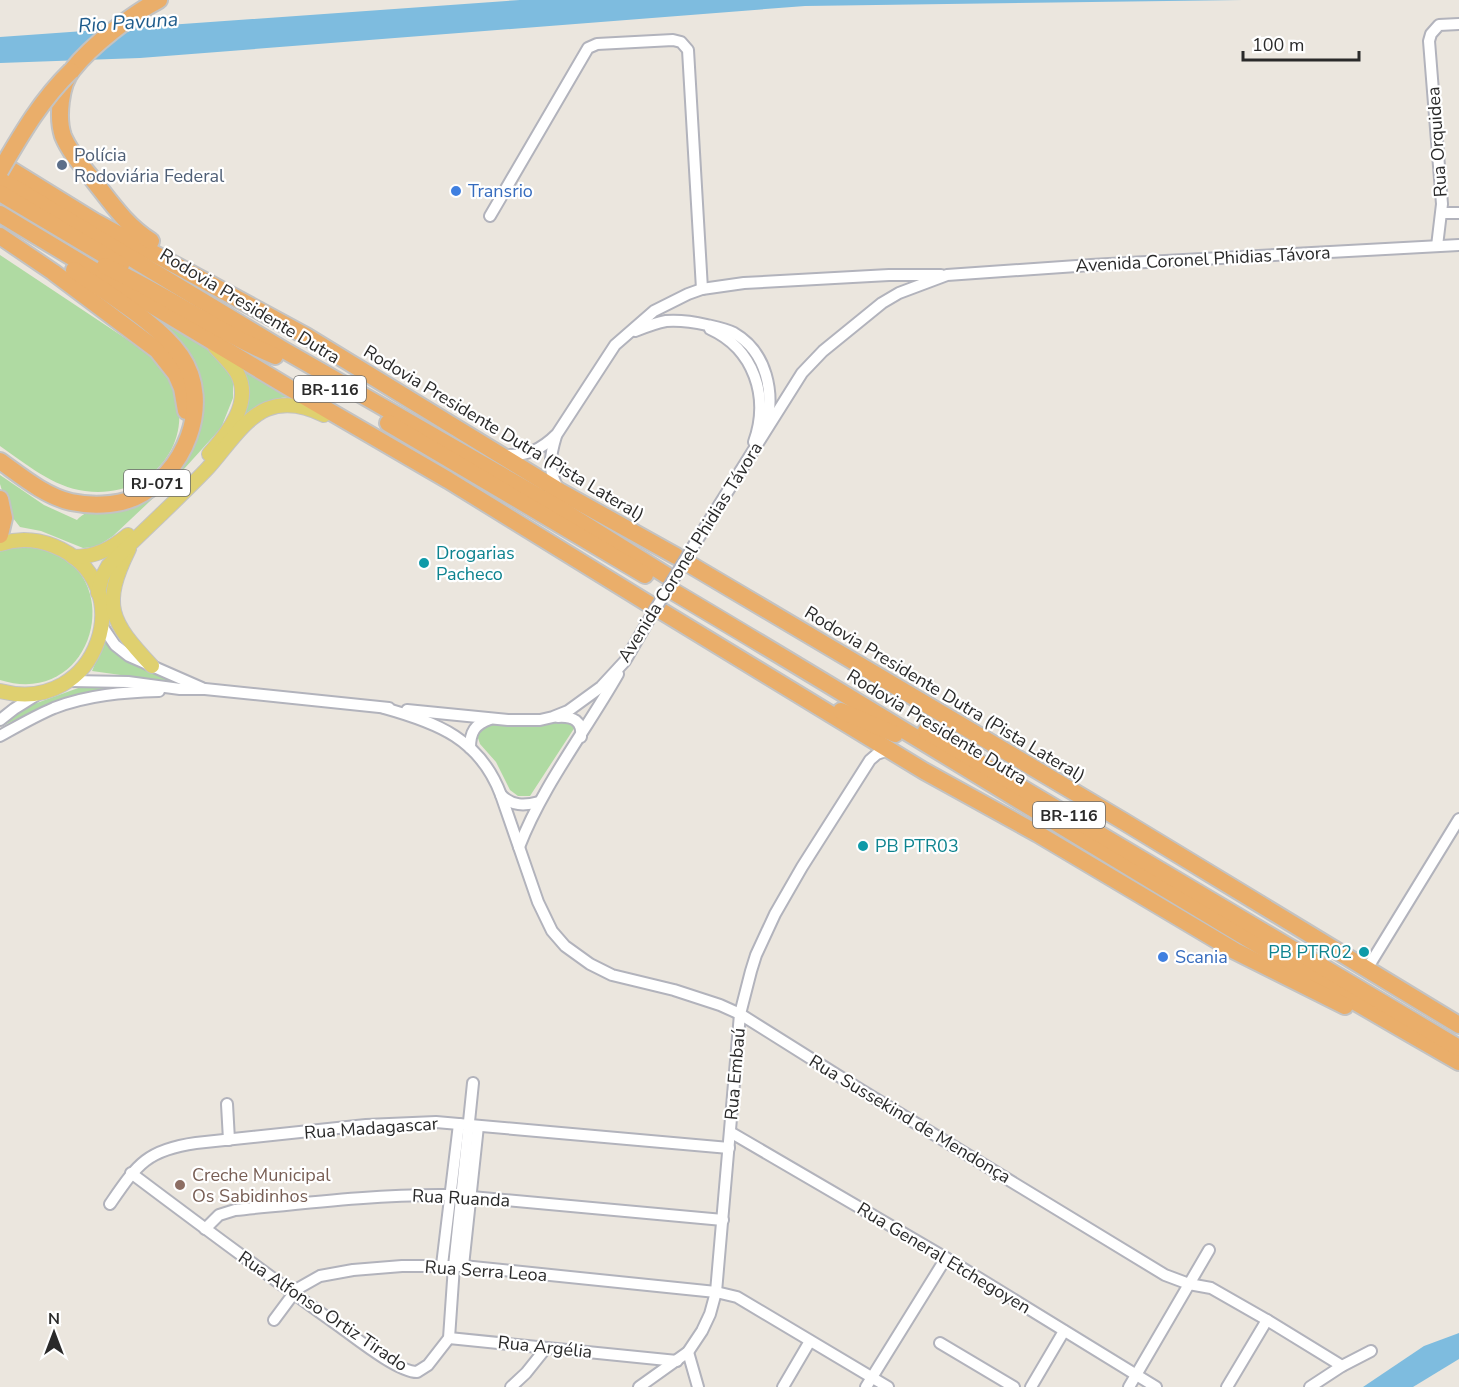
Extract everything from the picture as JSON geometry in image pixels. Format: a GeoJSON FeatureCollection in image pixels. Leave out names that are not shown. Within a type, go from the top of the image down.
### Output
{"type":"FeatureCollection","features":[{"type":"Feature","properties":{"kind":"highway"},"geometry":{"type":"LineString","coordinates":[[0,171],[39,107],[71,71],[134,16],[159,0]]}},
{"type":"Feature","properties":{"kind":"highway"},"geometry":{"type":"LineString","coordinates":[[71,71],[60,110],[63,136],[73,153],[114,207],[137,232],[201,273],[207,281]]}},
{"type":"Feature","properties":{"kind":"highway","name":"Rodovia Presidente Dutra (Pista Lateral)"},"geometry":{"type":"LineString","coordinates":[[0,163],[94,221],[306,336],[561,492],[704,573],[1123,821],[1459,1025]]}},
{"type":"Feature","properties":{"kind":"highway","name":"Rodovia Presidente Dutra"},"geometry":{"type":"LineString","coordinates":[[0,179],[282,349],[562,510],[670,583],[946,756],[1459,1062]]}},
{"type":"Feature","properties":{"kind":"highway","name":"Rodovia Presidente Dutra"},"geometry":{"type":"LineString","coordinates":[[0,194],[1234,913],[1459,1048]]}},
{"type":"Feature","properties":{"kind":"highway","name":"BR-116"},"geometry":{"type":"LineString","coordinates":[[0,214],[448,480],[654,611],[791,690],[888,750],[1038,834],[1235,951],[1347,1007],[1422,1041]]}},
{"type":"Feature","properties":{"kind":"highway","name":"RJ-071"},"geometry":{"type":"LineString","coordinates":[[0,214],[48,252],[141,318],[171,344],[188,369],[195,395],[193,420],[184,449],[165,475],[147,491],[129,500],[85,504],[61,499],[0,461]]}},
{"type":"Feature","properties":{"kind":"highway"},"geometry":{"type":"LineString","coordinates":[[0,237],[109,314],[165,358],[176,374],[186,403],[184,449]]}},
{"type":"Feature","properties":{"kind":"highway"},"geometry":{"type":"LineString","coordinates":[[72,257],[105,267],[139,282],[238,339],[275,356]]}},
{"type":"Feature","properties":{"kind":"highway"},"geometry":{"type":"LineString","coordinates":[[0,499],[4,518],[0,535]]}},
{"type":"Feature","properties":{"kind":"highway"},"geometry":{"type":"LineString","coordinates":[[562,510],[682,561]]}},
{"type":"Feature","properties":{"kind":"highway"},"geometry":{"type":"LineString","coordinates":[[791,690],[946,756]]}},
{"type":"Feature","properties":{"kind":"highway"},"geometry":{"type":"LineString","coordinates":[[1123,821],[1234,913]]}},
{"type":"Feature","properties":{"kind":"main road"},"geometry":{"type":"LineString","coordinates":[[73,557],[99,554],[119,543],[182,482],[231,426],[240,405],[239,378],[232,366],[204,337]]}},
{"type":"Feature","properties":{"kind":"main road"},"geometry":{"type":"LineString","coordinates":[[98,593],[102,577],[108,566],[207,470],[248,422],[267,409],[291,404],[304,407],[378,440]]}},
{"type":"Feature","properties":{"kind":"main road"},"geometry":{"type":"LineString","coordinates":[[0,544],[17,540],[32,540],[47,543],[73,557],[92,579],[102,609],[102,626],[97,645],[88,662],[70,681],[38,694],[18,695],[0,691]]}},
{"type":"Feature","properties":{"kind":"main road"},"geometry":{"type":"LineString","coordinates":[[133,541],[113,590],[114,613],[122,631],[152,666]]}},
{"type":"Feature","properties":{"kind":"street","name":"Rua Orquidea"},"geometry":{"type":"LineString","coordinates":[[1437,246],[1442,213],[1429,41],[1431,34],[1439,25],[1459,24]]}},
{"type":"Feature","properties":{"kind":"street"},"geometry":{"type":"LineString","coordinates":[[490,216],[588,48],[597,44],[673,40],[681,42],[688,50],[702,289]]}},
{"type":"Feature","properties":{"kind":"street"},"geometry":{"type":"LineString","coordinates":[[1442,213],[1459,213]]}},
{"type":"Feature","properties":{"kind":"street","name":"Avenida Coronel Phidias Távora"},"geometry":{"type":"LineString","coordinates":[[561,492],[550,466],[551,453],[557,434],[606,356],[626,334],[662,306],[702,289],[744,283],[817,278],[947,275],[1459,245]]}},
{"type":"Feature","properties":{"kind":"street","name":"Avenida Coronel Phidias Távora"},"geometry":{"type":"LineString","coordinates":[[70,681],[128,682],[180,689],[205,689],[526,720],[553,717],[568,711],[590,696],[625,661],[694,545],[802,373],[823,351],[882,303],[899,293],[947,275]]}},
{"type":"Feature","properties":{"kind":"street"},"geometry":{"type":"LineString","coordinates":[[626,334],[665,321],[697,323],[735,334],[750,346],[767,376],[770,402],[762,437]]}},
{"type":"Feature","properties":{"kind":"street"},"geometry":{"type":"LineString","coordinates":[[697,323],[714,331],[732,344],[744,356],[754,372],[761,407],[758,429],[747,459]]}},
{"type":"Feature","properties":{"kind":"street","name":"Avenida Coronel Phidias Távora"},"geometry":{"type":"LineString","coordinates":[[499,454],[530,453],[557,434]]}},
{"type":"Feature","properties":{"kind":"street","name":"Avenida Coronel Phidias Távora"},"geometry":{"type":"LineString","coordinates":[[102,626],[115,645],[129,656],[205,689]]}},
{"type":"Feature","properties":{"kind":"street"},"geometry":{"type":"LineString","coordinates":[[519,847],[539,802],[581,738],[625,661]]}},
{"type":"Feature","properties":{"kind":"street"},"geometry":{"type":"LineString","coordinates":[[0,736],[39,715],[71,703],[129,692],[180,689]]}},
{"type":"Feature","properties":{"kind":"street"},"geometry":{"type":"LineString","coordinates":[[0,720],[38,694]]}},
{"type":"Feature","properties":{"kind":"street","name":"Rua Sussekind de Mendonça"},"geometry":{"type":"LineString","coordinates":[[384,708],[423,719],[456,736],[486,765],[495,779],[538,902],[552,931],[575,954],[612,975],[674,990],[740,1014],[1166,1275],[1189,1284],[1211,1288],[1342,1366]]}},
{"type":"Feature","properties":{"kind":"street"},"geometry":{"type":"LineString","coordinates":[[553,717],[574,719],[581,727],[581,738]]}},
{"type":"Feature","properties":{"kind":"street"},"geometry":{"type":"LineString","coordinates":[[470,748],[473,730],[480,723],[493,718]]}},
{"type":"Feature","properties":{"kind":"street"},"geometry":{"type":"LineString","coordinates":[[864,735],[869,745],[870,760]]}},
{"type":"Feature","properties":{"kind":"street","name":"Rua Embaú"},"geometry":{"type":"LineString","coordinates":[[639,1387],[688,1352],[706,1322],[716,1292],[740,1014],[751,971],[766,933],[802,867],[870,760],[877,754],[888,750]]}},
{"type":"Feature","properties":{"kind":"street"},"geometry":{"type":"LineString","coordinates":[[501,795],[513,804],[525,805],[539,802]]}},
{"type":"Feature","properties":{"kind":"street"},"geometry":{"type":"LineString","coordinates":[[1367,969],[1459,819]]}},
{"type":"Feature","properties":{"kind":"street"},"geometry":{"type":"LineString","coordinates":[[449,1338],[453,1266],[473,1083]]}},
{"type":"Feature","properties":{"kind":"street"},"geometry":{"type":"LineString","coordinates":[[227,1104],[227,1140]]}},
{"type":"Feature","properties":{"kind":"street","name":"Rua Madagascar"},"geometry":{"type":"LineString","coordinates":[[110,1204],[143,1161],[159,1152],[181,1145],[405,1122],[469,1125],[729,1148]]}},
{"type":"Feature","properties":{"kind":"street"},"geometry":{"type":"LineString","coordinates":[[453,1266],[469,1125]]}},
{"type":"Feature","properties":{"kind":"street","name":"Rua General Etchegoyen"},"geometry":{"type":"LineString","coordinates":[[730,1132],[946,1258],[1156,1387]]}},
{"type":"Feature","properties":{"kind":"street","name":"Rua Alfonso Ortiz Tirado"},"geometry":{"type":"LineString","coordinates":[[132,1173],[293,1293],[377,1352],[410,1371],[423,1370],[449,1338]]}},
{"type":"Feature","properties":{"kind":"street","name":"Rua Ruanda"},"geometry":{"type":"LineString","coordinates":[[205,1229],[219,1215],[235,1210],[398,1195],[460,1196],[723,1220]]}},
{"type":"Feature","properties":{"kind":"street"},"geometry":{"type":"LineString","coordinates":[[1129,1387],[1209,1250]]}},
{"type":"Feature","properties":{"kind":"street"},"geometry":{"type":"LineString","coordinates":[[866,1387],[946,1258]]}},
{"type":"Feature","properties":{"kind":"street","name":"Rua Serra Leoa"},"geometry":{"type":"LineString","coordinates":[[274,1320],[293,1293],[304,1283],[320,1276],[402,1266],[453,1266],[716,1292],[737,1297],[888,1387]]}},
{"type":"Feature","properties":{"kind":"street"},"geometry":{"type":"LineString","coordinates":[[1227,1387],[1267,1320]]}},
{"type":"Feature","properties":{"kind":"street"},"geometry":{"type":"LineString","coordinates":[[1031,1387],[1064,1331]]}},
{"type":"Feature","properties":{"kind":"street","name":"Rua Argélia"},"geometry":{"type":"LineString","coordinates":[[449,1338],[677,1361]]}},
{"type":"Feature","properties":{"kind":"street"},"geometry":{"type":"LineString","coordinates":[[783,1387],[810,1341]]}},
{"type":"Feature","properties":{"kind":"street"},"geometry":{"type":"LineString","coordinates":[[940,1343],[1014,1387]]}},
{"type":"Feature","properties":{"kind":"street"},"geometry":{"type":"LineString","coordinates":[[511,1387],[539,1359],[546,1348]]}},
{"type":"Feature","properties":{"kind":"street"},"geometry":{"type":"LineString","coordinates":[[1310,1387],[1342,1366],[1371,1351]]}},
{"type":"Feature","properties":{"kind":"street"},"geometry":{"type":"LineString","coordinates":[[688,1352],[698,1387]]}},
{"type":"Feature","properties":{"kind":"street"},"geometry":{"type":"LineString","coordinates":[[642,1357],[649,1370],[650,1379]]}},
{"type":"Feature","properties":{"kind":"green space"},"geometry":{"type":"Polygon","coordinates":[[[0,255],[143,350],[171,380],[178,403],[179,425],[174,445],[163,462],[148,476],[130,486],[109,491],[73,489],[40,474],[0,446],[0,255]]]}},
{"type":"Feature","properties":{"kind":"green space"},"geometry":{"type":"Polygon","coordinates":[[[155,314],[210,350],[226,366],[233,381],[233,398],[221,428],[184,469],[113,536],[96,547],[83,548],[41,531],[20,527],[9,513],[0,484],[0,475],[44,505],[77,520],[89,511],[122,507],[133,503],[192,445],[199,427],[202,409],[196,375],[178,343],[155,314]]]}},
{"type":"Feature","properties":{"kind":"green space"},"geometry":{"type":"Polygon","coordinates":[[[241,367],[289,397],[274,399],[262,404],[240,421],[241,367]]]}},
{"type":"Feature","properties":{"kind":"green space"},"geometry":{"type":"Polygon","coordinates":[[[15,546],[38,547],[67,560],[85,581],[92,606],[90,633],[79,657],[60,675],[33,684],[0,680],[0,550],[15,546]]]}},
{"type":"Feature","properties":{"kind":"green space"},"geometry":{"type":"Polygon","coordinates":[[[105,641],[119,655],[178,683],[92,671],[105,641]]]}},
{"type":"Feature","properties":{"kind":"green space"},"geometry":{"type":"Polygon","coordinates":[[[92,683],[127,688],[49,705],[2,726],[23,708],[92,683]]]}},
{"type":"Feature","properties":{"kind":"green space"},"geometry":{"type":"Polygon","coordinates":[[[569,719],[575,727],[530,796],[518,796],[510,790],[496,762],[480,744],[477,735],[481,724],[569,719]]]}},
{"type":"Feature","properties":{"kind":"water"},"geometry":{"type":"Polygon","coordinates":[[[520,0],[1242,0],[805,6],[140,58],[0,63],[0,37],[520,0]]]}},
{"type":"Feature","properties":{"kind":"water"},"geometry":{"type":"Polygon","coordinates":[[[1459,1333],[1459,1359],[1413,1387],[1363,1387],[1424,1346],[1459,1333]]]}},
{"type":"Feature","properties":{"kind":"place","name":"Polícia Rodoviária Federal"},"geometry":{"type":"Point","coordinates":[62,165]}},
{"type":"Feature","properties":{"kind":"place","name":"Transrio"},"geometry":{"type":"Point","coordinates":[456,191]}},
{"type":"Feature","properties":{"kind":"place","name":"Drogarias Pacheco"},"geometry":{"type":"Point","coordinates":[424,563]}},
{"type":"Feature","properties":{"kind":"place","name":"PB PTR03"},"geometry":{"type":"Point","coordinates":[863,846]}},
{"type":"Feature","properties":{"kind":"place","name":"PB PTR02"},"geometry":{"type":"Point","coordinates":[1364,952]}},
{"type":"Feature","properties":{"kind":"place","name":"Scania"},"geometry":{"type":"Point","coordinates":[1163,957]}},
{"type":"Feature","properties":{"kind":"place","name":"Creche Municipal Os Sabidinhos"},"geometry":{"type":"Point","coordinates":[180,1185]}},
{"type":"Feature","properties":{"kind":"water label","name":"Rio Pavuna"},"geometry":{"type":"Point","coordinates":[128,22]}}]}
